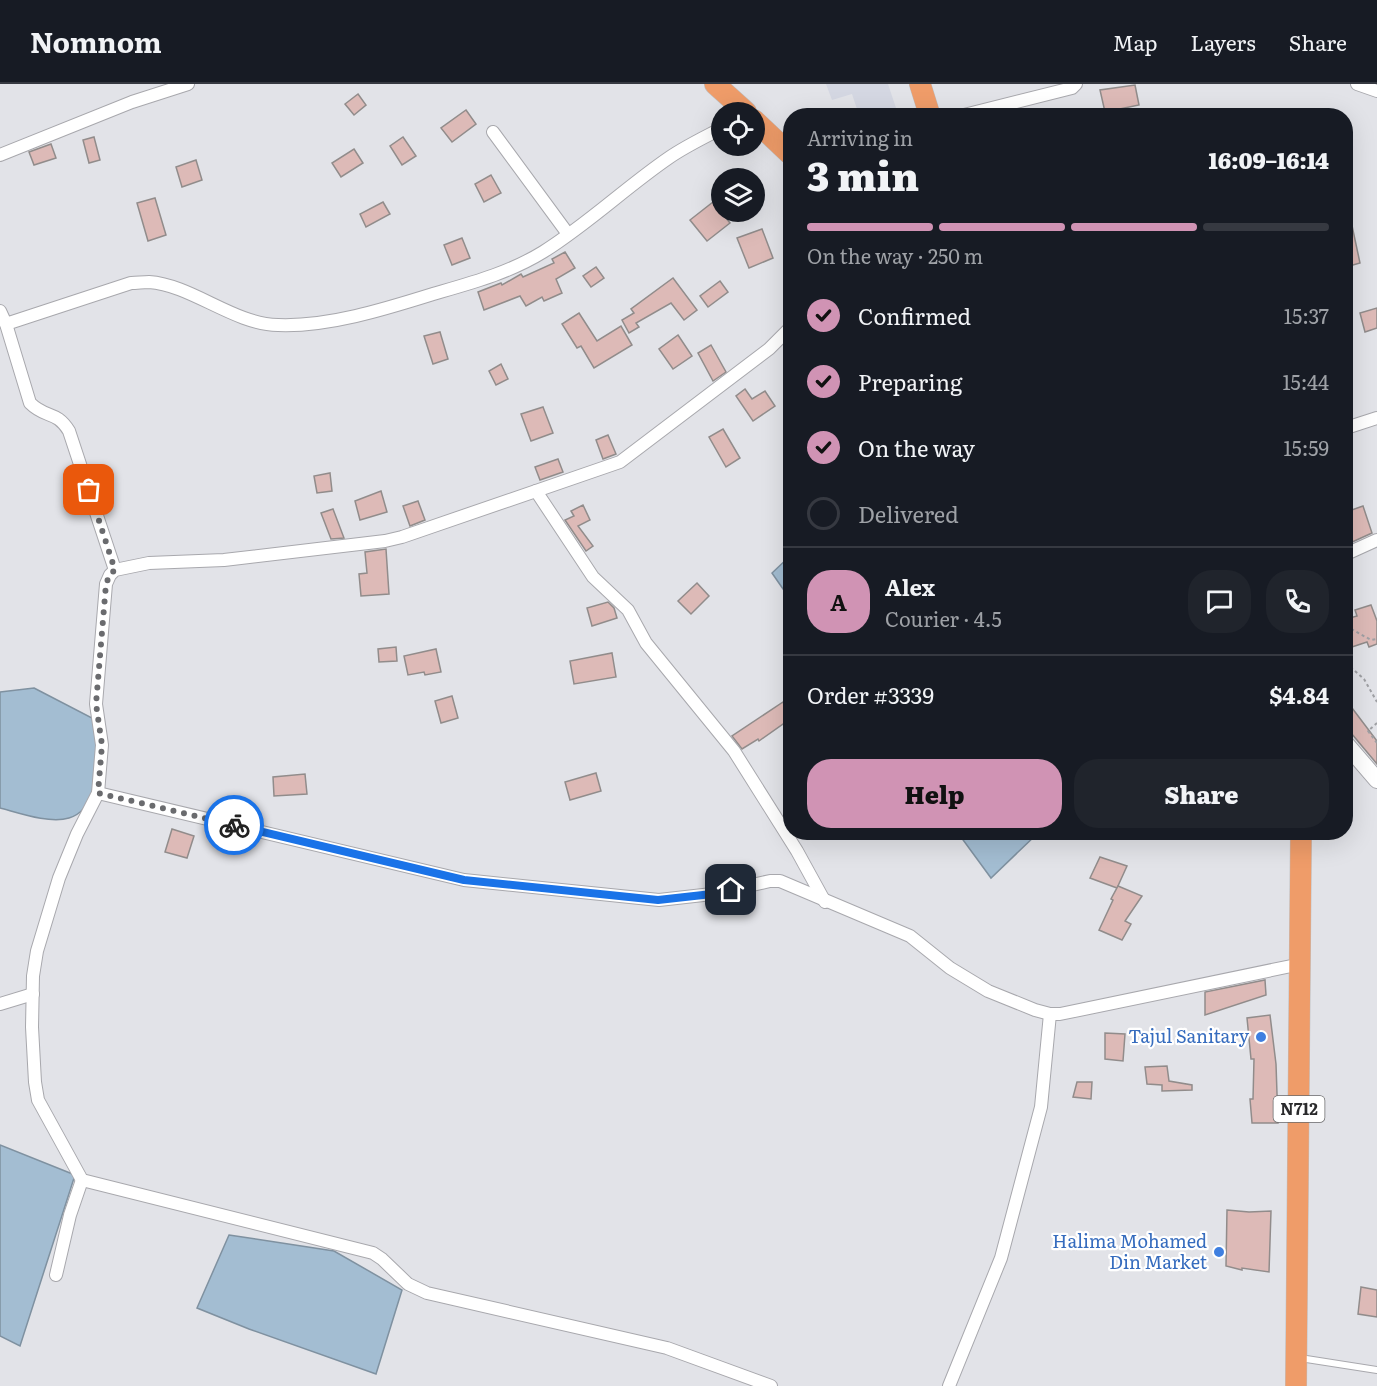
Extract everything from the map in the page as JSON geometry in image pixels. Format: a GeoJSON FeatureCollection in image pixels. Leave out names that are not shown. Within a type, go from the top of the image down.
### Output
{"type":"FeatureCollection","features":[{"type":"Feature","properties":{"kind":"highway"},"geometry":{"type":"LineString","coordinates":[[715,84],[735,102]]}},
{"type":"Feature","properties":{"kind":"highway"},"geometry":{"type":"LineString","coordinates":[[920,84],[928,108]]}},
{"type":"Feature","properties":{"kind":"highway"},"geometry":{"type":"LineString","coordinates":[[765,130],[783,147]]}},
{"type":"Feature","properties":{"kind":"highway","name":"N712"},"geometry":{"type":"LineString","coordinates":[[1296,1386],[1301,840]]}},
{"type":"Feature","properties":{"kind":"street"},"geometry":{"type":"LineString","coordinates":[[0,155],[132,102],[188,84]]}},
{"type":"Feature","properties":{"kind":"street"},"geometry":{"type":"LineString","coordinates":[[992,108],[1072,88],[1076,84]]}},
{"type":"Feature","properties":{"kind":"street"},"geometry":{"type":"LineString","coordinates":[[1358,84],[1377,91]]}},
{"type":"Feature","properties":{"kind":"street"},"geometry":{"type":"LineString","coordinates":[[494,132],[568,234]]}},
{"type":"Feature","properties":{"kind":"street"},"geometry":{"type":"LineString","coordinates":[[6,324],[131,283],[150,282],[169,286],[260,324],[280,326],[318,322],[378,311],[487,278],[535,256],[568,234],[671,156],[711,134]]}},
{"type":"Feature","properties":{"kind":"street"},"geometry":{"type":"LineString","coordinates":[[0,311],[30,403],[39,412],[57,416],[69,431],[115,570]]}},
{"type":"Feature","properties":{"kind":"street"},"geometry":{"type":"LineString","coordinates":[[771,1386],[667,1348],[427,1293],[408,1284],[382,1259],[372,1254],[82,1180],[38,1100],[32,1038],[37,951],[59,878],[77,834],[98,793],[102,745],[96,704],[106,584],[110,574],[115,570],[149,563],[224,560],[385,541],[536,491],[625,459],[770,349],[783,335]]}},
{"type":"Feature","properties":{"kind":"street"},"geometry":{"type":"LineString","coordinates":[[1353,426],[1377,418]]}},
{"type":"Feature","properties":{"kind":"street"},"geometry":{"type":"LineString","coordinates":[[536,491],[593,577],[621,602],[646,643],[734,751],[783,828]]}},
{"type":"Feature","properties":{"kind":"street"},"geometry":{"type":"LineString","coordinates":[[1353,551],[1377,540]]}},
{"type":"Feature","properties":{"kind":"street"},"geometry":{"type":"LineString","coordinates":[[1353,752],[1377,780]]}},
{"type":"Feature","properties":{"kind":"street"},"geometry":{"type":"LineString","coordinates":[[98,793],[464,880],[658,900],[712,894],[770,881],[780,881],[825,902],[910,936],[950,968],[988,991],[1050,1014],[1060,1014],[1301,964]]}},
{"type":"Feature","properties":{"kind":"street"},"geometry":{"type":"LineString","coordinates":[[791,840],[825,902]]}},
{"type":"Feature","properties":{"kind":"street"},"geometry":{"type":"LineString","coordinates":[[0,1005],[33,994]]}},
{"type":"Feature","properties":{"kind":"street"},"geometry":{"type":"LineString","coordinates":[[949,1386],[1001,1258],[1041,1107],[1050,1014]]}},
{"type":"Feature","properties":{"kind":"street"},"geometry":{"type":"LineString","coordinates":[[56,1275],[70,1215],[82,1180]]}},
{"type":"Feature","properties":{"kind":"lane"},"geometry":{"type":"LineString","coordinates":[[1296,1358],[1377,1370]]}},
{"type":"Feature","properties":{"kind":"path"},"geometry":{"type":"LineString","coordinates":[[1353,630],[1371,640],[1377,639]]}},
{"type":"Feature","properties":{"kind":"path"},"geometry":{"type":"LineString","coordinates":[[1353,669],[1364,679],[1377,702]]}},
{"type":"Feature","properties":{"kind":"path"},"geometry":{"type":"LineString","coordinates":[[1377,723],[1368,731],[1377,743]]}},
{"type":"Feature","properties":{"kind":"shaded area"},"geometry":{"type":"Polygon","coordinates":[[[826,84],[888,84],[896,108],[857,108],[852,94],[832,100],[826,84]]]}},
{"type":"Feature","properties":{"kind":"water"},"geometry":{"type":"Polygon","coordinates":[[[783,563],[783,589],[772,573],[783,563]]]}},
{"type":"Feature","properties":{"kind":"water"},"geometry":{"type":"Polygon","coordinates":[[[34,688],[92,718],[100,742],[98,776],[91,797],[78,814],[69,818],[44,819],[0,808],[0,692],[34,688]]]}},
{"type":"Feature","properties":{"kind":"water"},"geometry":{"type":"Polygon","coordinates":[[[963,840],[1031,840],[991,878],[963,840]]]}},
{"type":"Feature","properties":{"kind":"water"},"geometry":{"type":"Polygon","coordinates":[[[0,1145],[75,1175],[20,1346],[0,1336],[0,1145]]]}},
{"type":"Feature","properties":{"kind":"water"},"geometry":{"type":"Polygon","coordinates":[[[229,1235],[334,1251],[402,1290],[376,1374],[197,1308],[229,1235]]]}},
{"type":"Feature","properties":{"kind":"building"},"geometry":{"type":"Polygon","coordinates":[[[1135,85],[1139,105],[1104,108],[1100,90],[1135,85]]]}},
{"type":"Feature","properties":{"kind":"building"},"geometry":{"type":"Polygon","coordinates":[[[358,94],[366,105],[354,115],[345,104],[358,94]]]}},
{"type":"Feature","properties":{"kind":"building"},"geometry":{"type":"Polygon","coordinates":[[[466,110],[476,124],[452,142],[441,128],[466,110]]]}},
{"type":"Feature","properties":{"kind":"building"},"geometry":{"type":"Polygon","coordinates":[[[94,137],[100,160],[89,163],[83,140],[94,137]]]}},
{"type":"Feature","properties":{"kind":"building"},"geometry":{"type":"Polygon","coordinates":[[[403,137],[416,156],[402,165],[390,146],[403,137]]]}},
{"type":"Feature","properties":{"kind":"building"},"geometry":{"type":"Polygon","coordinates":[[[51,144],[56,158],[34,165],[29,152],[51,144]]]}},
{"type":"Feature","properties":{"kind":"building"},"geometry":{"type":"Polygon","coordinates":[[[354,149],[363,163],[341,177],[332,163],[354,149]]]}},
{"type":"Feature","properties":{"kind":"building"},"geometry":{"type":"Polygon","coordinates":[[[196,160],[202,180],[182,187],[176,167],[196,160]]]}},
{"type":"Feature","properties":{"kind":"building"},"geometry":{"type":"Polygon","coordinates":[[[491,175],[501,193],[484,202],[475,184],[491,175]]]}},
{"type":"Feature","properties":{"kind":"building"},"geometry":{"type":"Polygon","coordinates":[[[155,198],[166,235],[148,241],[137,203],[155,198]]]}},
{"type":"Feature","properties":{"kind":"building"},"geometry":{"type":"Polygon","coordinates":[[[383,202],[390,214],[366,227],[360,214],[383,202]]]}},
{"type":"Feature","properties":{"kind":"building"},"geometry":{"type":"Polygon","coordinates":[[[711,204],[711,222],[730,223],[707,241],[690,220],[711,204]]]}},
{"type":"Feature","properties":{"kind":"building"},"geometry":{"type":"Polygon","coordinates":[[[762,229],[773,258],[749,268],[737,238],[762,229]]]}},
{"type":"Feature","properties":{"kind":"building"},"geometry":{"type":"Polygon","coordinates":[[[1353,230],[1360,263],[1353,265],[1353,230]]]}},
{"type":"Feature","properties":{"kind":"building"},"geometry":{"type":"Polygon","coordinates":[[[462,238],[470,258],[452,265],[444,245],[462,238]]]}},
{"type":"Feature","properties":{"kind":"building"},"geometry":{"type":"Polygon","coordinates":[[[565,252],[575,268],[556,279],[562,293],[544,301],[542,297],[526,306],[520,296],[484,310],[478,292],[501,283],[502,285],[521,274],[523,277],[554,263],[552,259],[565,252]]]}},
{"type":"Feature","properties":{"kind":"building"},"geometry":{"type":"Polygon","coordinates":[[[596,267],[604,278],[591,287],[583,276],[596,267]]]}},
{"type":"Feature","properties":{"kind":"building"},"geometry":{"type":"Polygon","coordinates":[[[673,278],[697,310],[684,320],[671,303],[636,323],[639,327],[629,333],[622,320],[634,313],[631,309],[673,278]]]}},
{"type":"Feature","properties":{"kind":"building"},"geometry":{"type":"Polygon","coordinates":[[[720,281],[728,292],[708,307],[700,296],[720,281]]]}},
{"type":"Feature","properties":{"kind":"building"},"geometry":{"type":"Polygon","coordinates":[[[1377,308],[1377,328],[1365,332],[1360,313],[1377,308]]]}},
{"type":"Feature","properties":{"kind":"building"},"geometry":{"type":"Polygon","coordinates":[[[579,313],[597,341],[621,326],[632,345],[594,368],[581,346],[577,348],[562,324],[579,313]]]}},
{"type":"Feature","properties":{"kind":"building"},"geometry":{"type":"Polygon","coordinates":[[[440,332],[448,359],[433,364],[424,336],[440,332]]]}},
{"type":"Feature","properties":{"kind":"building"},"geometry":{"type":"Polygon","coordinates":[[[678,335],[692,356],[673,369],[659,349],[678,335]]]}},
{"type":"Feature","properties":{"kind":"building"},"geometry":{"type":"Polygon","coordinates":[[[711,345],[726,372],[713,381],[698,353],[711,345]]]}},
{"type":"Feature","properties":{"kind":"building"},"geometry":{"type":"Polygon","coordinates":[[[501,364],[508,379],[496,385],[489,371],[501,364]]]}},
{"type":"Feature","properties":{"kind":"building"},"geometry":{"type":"Polygon","coordinates":[[[745,389],[752,399],[765,391],[775,406],[753,421],[736,396],[745,389]]]}},
{"type":"Feature","properties":{"kind":"building"},"geometry":{"type":"Polygon","coordinates":[[[543,407],[553,433],[531,441],[521,414],[543,407]]]}},
{"type":"Feature","properties":{"kind":"building"},"geometry":{"type":"Polygon","coordinates":[[[723,429],[740,458],[726,467],[709,437],[723,429]]]}},
{"type":"Feature","properties":{"kind":"building"},"geometry":{"type":"Polygon","coordinates":[[[608,435],[616,454],[603,459],[596,440],[608,435]]]}},
{"type":"Feature","properties":{"kind":"building"},"geometry":{"type":"Polygon","coordinates":[[[558,459],[563,472],[540,480],[535,467],[558,459]]]}},
{"type":"Feature","properties":{"kind":"building"},"geometry":{"type":"Polygon","coordinates":[[[330,473],[332,491],[317,493],[314,476],[330,473]]]}},
{"type":"Feature","properties":{"kind":"building"},"geometry":{"type":"Polygon","coordinates":[[[381,491],[387,512],[360,520],[355,501],[381,491]]]}},
{"type":"Feature","properties":{"kind":"building"},"geometry":{"type":"Polygon","coordinates":[[[418,501],[425,520],[410,526],[403,506],[418,501]]]}},
{"type":"Feature","properties":{"kind":"building"},"geometry":{"type":"Polygon","coordinates":[[[583,505],[590,520],[578,526],[593,546],[586,551],[565,520],[574,516],[571,511],[583,505]]]}},
{"type":"Feature","properties":{"kind":"building"},"geometry":{"type":"Polygon","coordinates":[[[1363,506],[1372,533],[1353,542],[1353,510],[1363,506]]]}},
{"type":"Feature","properties":{"kind":"building"},"geometry":{"type":"Polygon","coordinates":[[[333,509],[344,538],[331,539],[321,513],[333,509]]]}},
{"type":"Feature","properties":{"kind":"building"},"geometry":{"type":"Polygon","coordinates":[[[386,549],[389,594],[361,596],[359,574],[367,573],[365,552],[386,549]]]}},
{"type":"Feature","properties":{"kind":"building"},"geometry":{"type":"Polygon","coordinates":[[[697,583],[709,596],[691,614],[678,601],[697,583]]]}},
{"type":"Feature","properties":{"kind":"building"},"geometry":{"type":"Polygon","coordinates":[[[608,602],[614,608],[617,618],[592,626],[587,608],[608,602]]]}},
{"type":"Feature","properties":{"kind":"building"},"geometry":{"type":"Polygon","coordinates":[[[1371,605],[1377,621],[1377,644],[1369,647],[1367,642],[1353,647],[1353,617],[1357,616],[1355,610],[1371,605]]]}},
{"type":"Feature","properties":{"kind":"building"},"geometry":{"type":"Polygon","coordinates":[[[396,647],[397,661],[379,662],[378,649],[396,647]]]}},
{"type":"Feature","properties":{"kind":"building"},"geometry":{"type":"Polygon","coordinates":[[[436,649],[441,672],[408,675],[404,656],[436,649]]]}},
{"type":"Feature","properties":{"kind":"building"},"geometry":{"type":"Polygon","coordinates":[[[612,653],[616,677],[574,684],[570,661],[612,653]]]}},
{"type":"Feature","properties":{"kind":"building"},"geometry":{"type":"Polygon","coordinates":[[[452,696],[458,718],[441,723],[435,701],[452,696]]]}},
{"type":"Feature","properties":{"kind":"building"},"geometry":{"type":"Polygon","coordinates":[[[783,702],[783,724],[759,741],[758,739],[742,749],[732,736],[783,702]]]}},
{"type":"Feature","properties":{"kind":"building"},"geometry":{"type":"Polygon","coordinates":[[[1353,709],[1377,741],[1377,764],[1353,735],[1353,709]]]}},
{"type":"Feature","properties":{"kind":"building"},"geometry":{"type":"Polygon","coordinates":[[[596,773],[601,791],[570,800],[565,782],[596,773]]]}},
{"type":"Feature","properties":{"kind":"building"},"geometry":{"type":"Polygon","coordinates":[[[305,774],[307,794],[274,796],[273,777],[305,774]]]}},
{"type":"Feature","properties":{"kind":"building"},"geometry":{"type":"Polygon","coordinates":[[[172,829],[194,836],[187,858],[165,852],[172,829]]]}},
{"type":"Feature","properties":{"kind":"building"},"geometry":{"type":"Polygon","coordinates":[[[1100,857],[1127,866],[1117,888],[1090,878],[1100,857]]]}},
{"type":"Feature","properties":{"kind":"building"},"geometry":{"type":"Polygon","coordinates":[[[1118,886],[1142,896],[1125,921],[1131,924],[1122,940],[1099,930],[1118,886]]]}},
{"type":"Feature","properties":{"kind":"building"},"geometry":{"type":"Polygon","coordinates":[[[1265,980],[1266,995],[1205,1015],[1205,992],[1265,980]]]}},
{"type":"Feature","properties":{"kind":"building"},"geometry":{"type":"Polygon","coordinates":[[[1270,1015],[1276,1064],[1278,1123],[1252,1123],[1250,1099],[1253,1099],[1254,1059],[1251,1059],[1247,1018],[1270,1015]]]}},
{"type":"Feature","properties":{"kind":"building"},"geometry":{"type":"Polygon","coordinates":[[[1105,1033],[1125,1034],[1123,1061],[1105,1059],[1105,1033]]]}},
{"type":"Feature","properties":{"kind":"building"},"geometry":{"type":"Polygon","coordinates":[[[1167,1066],[1169,1081],[1192,1085],[1192,1090],[1162,1091],[1162,1085],[1147,1084],[1145,1067],[1167,1066]]]}},
{"type":"Feature","properties":{"kind":"building"},"geometry":{"type":"Polygon","coordinates":[[[1077,1082],[1092,1082],[1091,1099],[1073,1097],[1077,1082]]]}},
{"type":"Feature","properties":{"kind":"building"},"geometry":{"type":"Polygon","coordinates":[[[1227,1210],[1271,1211],[1269,1272],[1226,1266],[1227,1210]]]}},
{"type":"Feature","properties":{"kind":"building"},"geometry":{"type":"Polygon","coordinates":[[[1361,1287],[1377,1290],[1377,1317],[1358,1314],[1361,1287]]]}},
{"type":"Feature","properties":{"kind":"way so far"},"geometry":{"type":"LineString","coordinates":[[89,490],[115,570],[110,574],[106,584],[96,704],[102,745],[98,793],[234,825]]}},
{"type":"Feature","properties":{"kind":"place","name":"Tajul Sanitary"},"geometry":{"type":"Point","coordinates":[1261,1037]}},
{"type":"Feature","properties":{"kind":"place","name":"Halima Mohamed Din Market"},"geometry":{"type":"Point","coordinates":[1219,1252]}},
{"type":"Feature","properties":{"kind":"route"},"geometry":{"type":"LineString","coordinates":[[234,825],[464,880],[658,900],[731,890]]}}]}
